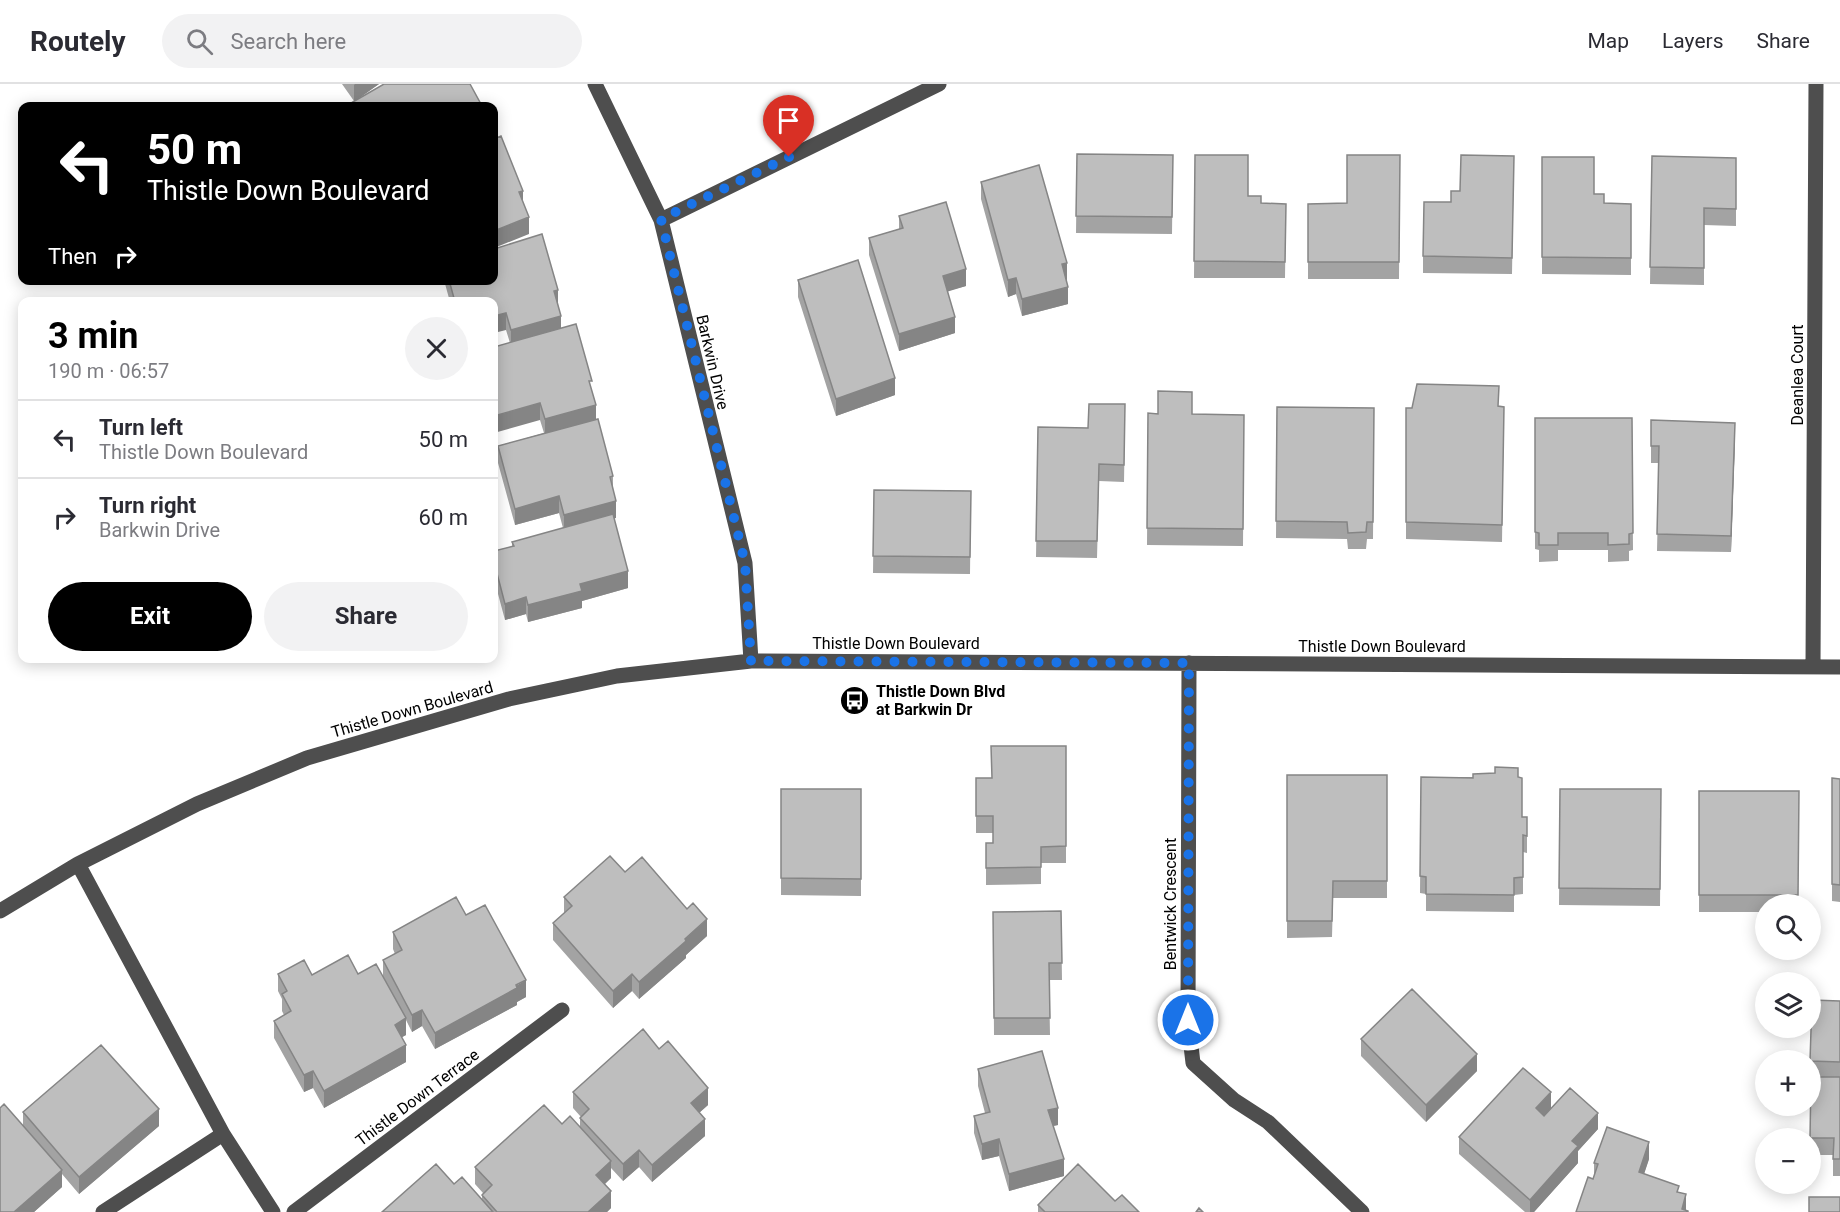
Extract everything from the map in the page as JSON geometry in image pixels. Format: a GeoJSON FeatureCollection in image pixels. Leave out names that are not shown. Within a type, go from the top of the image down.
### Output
{"type":"FeatureCollection","features":[{"type":"Feature","properties":{"kind":"street","name":"Barkwin Drive"},"geometry":{"type":"LineString","coordinates":[[595,84],[661,219],[745,563],[751,661]]}},
{"type":"Feature","properties":{"kind":"street"},"geometry":{"type":"LineString","coordinates":[[661,219],[939,84]]}},
{"type":"Feature","properties":{"kind":"street","name":"Deanlea Court"},"geometry":{"type":"LineString","coordinates":[[1813,667],[1816,84]]}},
{"type":"Feature","properties":{"kind":"street","name":"Thistle Down Boulevard"},"geometry":{"type":"LineString","coordinates":[[0,911],[78,864],[197,804],[307,758],[508,699],[617,676],[751,661],[1840,667]]}},
{"type":"Feature","properties":{"kind":"street","name":"Bentwick Crescent"},"geometry":{"type":"LineString","coordinates":[[1189,663],[1188,1020],[1193,1063],[1234,1100],[1268,1122],[1362,1212]]}},
{"type":"Feature","properties":{"kind":"street"},"geometry":{"type":"LineString","coordinates":[[78,864],[223,1134],[273,1212]]}},
{"type":"Feature","properties":{"kind":"street","name":"Thistle Down Terrace"},"geometry":{"type":"LineString","coordinates":[[294,1212],[562,1010]]}},
{"type":"Feature","properties":{"kind":"street"},"geometry":{"type":"LineString","coordinates":[[103,1212],[223,1134]]}},
{"type":"Feature","properties":{"kind":"building"},"geometry":{"type":"Polygon","coordinates":[[[384,84],[470,84],[480,102],[353,102],[384,84]]]}},
{"type":"Feature","properties":{"kind":"building"},"geometry":{"type":"Polygon","coordinates":[[[501,136],[523,191],[519,192],[529,217],[498,229],[498,137],[501,136]]]}},
{"type":"Feature","properties":{"kind":"building"},"geometry":{"type":"Polygon","coordinates":[[[1077,154],[1173,155],[1172,217],[1076,216],[1077,154]]]}},
{"type":"Feature","properties":{"kind":"building"},"geometry":{"type":"Polygon","coordinates":[[[1195,155],[1248,155],[1248,196],[1261,196],[1261,203],[1286,204],[1285,262],[1194,261],[1195,155]]]}},
{"type":"Feature","properties":{"kind":"building"},"geometry":{"type":"Polygon","coordinates":[[[1347,155],[1400,155],[1399,262],[1308,262],[1308,204],[1347,203],[1347,155]]]}},
{"type":"Feature","properties":{"kind":"building"},"geometry":{"type":"Polygon","coordinates":[[[1461,155],[1514,156],[1512,258],[1423,256],[1424,202],[1451,202],[1451,191],[1460,191],[1461,155]]]}},
{"type":"Feature","properties":{"kind":"building"},"geometry":{"type":"Polygon","coordinates":[[[1652,156],[1736,158],[1736,209],[1704,208],[1704,268],[1650,267],[1652,156]]]}},
{"type":"Feature","properties":{"kind":"building"},"geometry":{"type":"Polygon","coordinates":[[[1542,157],[1594,157],[1594,194],[1604,194],[1604,203],[1631,204],[1631,258],[1542,257],[1542,157]]]}},
{"type":"Feature","properties":{"kind":"building"},"geometry":{"type":"Polygon","coordinates":[[[1039,165],[1067,263],[1062,264],[1068,287],[1022,299],[1016,278],[1008,280],[981,182],[1039,165]]]}},
{"type":"Feature","properties":{"kind":"building"},"geometry":{"type":"Polygon","coordinates":[[[946,202],[966,269],[943,276],[955,317],[899,334],[869,238],[903,228],[899,216],[946,202]]]}},
{"type":"Feature","properties":{"kind":"building"},"geometry":{"type":"Polygon","coordinates":[[[542,234],[558,290],[554,291],[561,316],[511,330],[506,313],[498,315],[498,297],[454,297],[450,285],[498,285],[498,248],[542,234]]]}},
{"type":"Feature","properties":{"kind":"building"},"geometry":{"type":"Polygon","coordinates":[[[858,260],[895,378],[836,399],[798,280],[858,260]]]}},
{"type":"Feature","properties":{"kind":"building"},"geometry":{"type":"Polygon","coordinates":[[[576,324],[592,381],[589,381],[596,405],[545,419],[540,403],[498,415],[498,346],[576,324]]]}},
{"type":"Feature","properties":{"kind":"building"},"geometry":{"type":"Polygon","coordinates":[[[1417,384],[1499,386],[1498,406],[1504,407],[1502,525],[1406,522],[1406,408],[1412,408],[1417,384]]]}},
{"type":"Feature","properties":{"kind":"building"},"geometry":{"type":"Polygon","coordinates":[[[1158,391],[1192,392],[1192,414],[1244,415],[1243,529],[1147,528],[1148,413],[1158,414],[1158,391]]]}},
{"type":"Feature","properties":{"kind":"building"},"geometry":{"type":"Polygon","coordinates":[[[1089,404],[1125,404],[1124,465],[1099,464],[1097,541],[1036,541],[1038,427],[1088,428],[1089,404]]]}},
{"type":"Feature","properties":{"kind":"building"},"geometry":{"type":"Polygon","coordinates":[[[1277,407],[1374,408],[1373,522],[1367,522],[1366,532],[1348,533],[1347,522],[1276,521],[1277,407]]]}},
{"type":"Feature","properties":{"kind":"building"},"geometry":{"type":"Polygon","coordinates":[[[1535,418],[1632,418],[1633,533],[1629,534],[1629,544],[1608,545],[1608,533],[1558,533],[1558,545],[1539,545],[1539,533],[1535,532],[1535,418]]]}},
{"type":"Feature","properties":{"kind":"building"},"geometry":{"type":"Polygon","coordinates":[[[598,419],[613,476],[610,477],[616,501],[564,515],[559,496],[515,509],[498,446],[598,419]]]}},
{"type":"Feature","properties":{"kind":"building"},"geometry":{"type":"Polygon","coordinates":[[[1651,420],[1735,423],[1731,536],[1657,534],[1659,446],[1651,446],[1651,420]]]}},
{"type":"Feature","properties":{"kind":"building"},"geometry":{"type":"Polygon","coordinates":[[[874,490],[971,491],[970,557],[873,556],[874,490]]]}},
{"type":"Feature","properties":{"kind":"building"},"geometry":{"type":"Polygon","coordinates":[[[613,514],[628,571],[580,584],[582,591],[528,605],[526,597],[505,604],[498,577],[498,550],[514,546],[512,542],[613,514]]]}},
{"type":"Feature","properties":{"kind":"building"},"geometry":{"type":"Polygon","coordinates":[[[991,746],[1066,746],[1066,846],[1041,847],[1041,867],[986,868],[986,843],[993,843],[993,816],[976,816],[976,778],[992,778],[991,746]]]}},
{"type":"Feature","properties":{"kind":"building"},"geometry":{"type":"Polygon","coordinates":[[[1495,767],[1518,768],[1518,777],[1522,778],[1522,817],[1527,817],[1527,836],[1523,835],[1523,877],[1514,878],[1514,895],[1426,894],[1426,877],[1420,876],[1421,777],[1473,778],[1473,774],[1495,773],[1495,767]]]}},
{"type":"Feature","properties":{"kind":"building"},"geometry":{"type":"Polygon","coordinates":[[[1287,775],[1387,775],[1387,881],[1333,881],[1332,921],[1287,921],[1287,775]]]}},
{"type":"Feature","properties":{"kind":"building"},"geometry":{"type":"Polygon","coordinates":[[[1832,778],[1840,779],[1840,885],[1832,884],[1832,778]]]}},
{"type":"Feature","properties":{"kind":"building"},"geometry":{"type":"Polygon","coordinates":[[[781,789],[861,789],[861,879],[781,878],[781,789]]]}},
{"type":"Feature","properties":{"kind":"building"},"geometry":{"type":"Polygon","coordinates":[[[1560,789],[1661,789],[1660,889],[1559,888],[1560,789]]]}},
{"type":"Feature","properties":{"kind":"building"},"geometry":{"type":"Polygon","coordinates":[[[1699,791],[1799,791],[1798,894],[1699,895],[1699,791]]]}},
{"type":"Feature","properties":{"kind":"building"},"geometry":{"type":"Polygon","coordinates":[[[610,856],[625,872],[642,857],[687,909],[693,903],[707,919],[685,939],[686,941],[639,982],[632,974],[613,991],[553,923],[572,906],[564,897],[610,856]]]}},
{"type":"Feature","properties":{"kind":"building"},"geometry":{"type":"Polygon","coordinates":[[[456,897],[466,915],[485,905],[526,980],[516,985],[517,988],[435,1033],[422,1010],[412,1015],[383,960],[402,950],[393,932],[456,897]]]}},
{"type":"Feature","properties":{"kind":"building"},"geometry":{"type":"Polygon","coordinates":[[[1061,911],[1062,963],[1049,963],[1050,1018],[994,1018],[993,912],[1061,911]]]}},
{"type":"Feature","properties":{"kind":"building"},"geometry":{"type":"Polygon","coordinates":[[[348,955],[358,974],[376,964],[406,1018],[395,1025],[406,1045],[324,1091],[313,1071],[304,1075],[274,1021],[291,1011],[282,994],[287,991],[278,974],[304,960],[312,975],[348,955]]]}},
{"type":"Feature","properties":{"kind":"building"},"geometry":{"type":"Polygon","coordinates":[[[1412,989],[1477,1054],[1426,1105],[1361,1039],[1412,989]]]}},
{"type":"Feature","properties":{"kind":"building"},"geometry":{"type":"Polygon","coordinates":[[[1821,1000],[1840,1001],[1840,1062],[1821,1061],[1821,1050],[1810,1050],[1811,1038],[1821,1038],[1821,1000]]]}},
{"type":"Feature","properties":{"kind":"building"},"geometry":{"type":"Polygon","coordinates":[[[643,1029],[659,1049],[668,1041],[708,1088],[691,1103],[705,1119],[652,1165],[639,1150],[623,1164],[580,1118],[589,1109],[573,1092],[643,1029]]]}},
{"type":"Feature","properties":{"kind":"building"},"geometry":{"type":"Polygon","coordinates":[[[101,1045],[159,1109],[79,1177],[23,1112],[101,1045]]]}},
{"type":"Feature","properties":{"kind":"building"},"geometry":{"type":"Polygon","coordinates":[[[1042,1051],[1058,1108],[1048,1110],[1064,1159],[1009,1174],[999,1139],[982,1144],[974,1116],[990,1112],[978,1069],[1042,1051]]]}},
{"type":"Feature","properties":{"kind":"building"},"geometry":{"type":"Polygon","coordinates":[[[1523,1068],[1551,1092],[1536,1108],[1544,1116],[1570,1088],[1598,1113],[1572,1141],[1578,1146],[1530,1200],[1459,1137],[1523,1068]]]}},
{"type":"Feature","properties":{"kind":"building"},"geometry":{"type":"Polygon","coordinates":[[[1821,1077],[1840,1077],[1840,1159],[1833,1159],[1834,1138],[1821,1138],[1821,1128],[1810,1128],[1810,1116],[1821,1116],[1821,1077]]]}},
{"type":"Feature","properties":{"kind":"building"},"geometry":{"type":"Polygon","coordinates":[[[4,1104],[62,1170],[14,1212],[0,1212],[0,1108],[4,1104]]]}},
{"type":"Feature","properties":{"kind":"building"},"geometry":{"type":"Polygon","coordinates":[[[544,1105],[562,1124],[570,1116],[611,1161],[596,1175],[611,1191],[588,1212],[497,1212],[482,1195],[492,1185],[475,1167],[544,1105]]]}},
{"type":"Feature","properties":{"kind":"building"},"geometry":{"type":"Polygon","coordinates":[[[1607,1127],[1649,1142],[1639,1172],[1679,1186],[1677,1192],[1686,1194],[1682,1209],[1688,1212],[1576,1212],[1588,1177],[1593,1179],[1598,1164],[1594,1163],[1607,1127]]]}},
{"type":"Feature","properties":{"kind":"building"},"geometry":{"type":"Polygon","coordinates":[[[436,1164],[454,1184],[462,1177],[493,1212],[382,1212],[436,1164]]]}},
{"type":"Feature","properties":{"kind":"building"},"geometry":{"type":"Polygon","coordinates":[[[1078,1164],[1115,1201],[1122,1195],[1139,1212],[1045,1212],[1038,1205],[1078,1164]]]}},
{"type":"Feature","properties":{"kind":"building"},"geometry":{"type":"Polygon","coordinates":[[[1809,1197],[1840,1197],[1840,1212],[1809,1212],[1809,1197]]]}},
{"type":"Feature","properties":{"kind":"place","name":"Thistle Down Blvd at Barkwin Dr"},"geometry":{"type":"Point","coordinates":[855,700]}},
{"type":"Feature","properties":{"kind":"route"},"geometry":{"type":"LineString","coordinates":[[789,157],[661,219],[745,563],[751,661],[1189,663],[1188,1020]]}}]}
